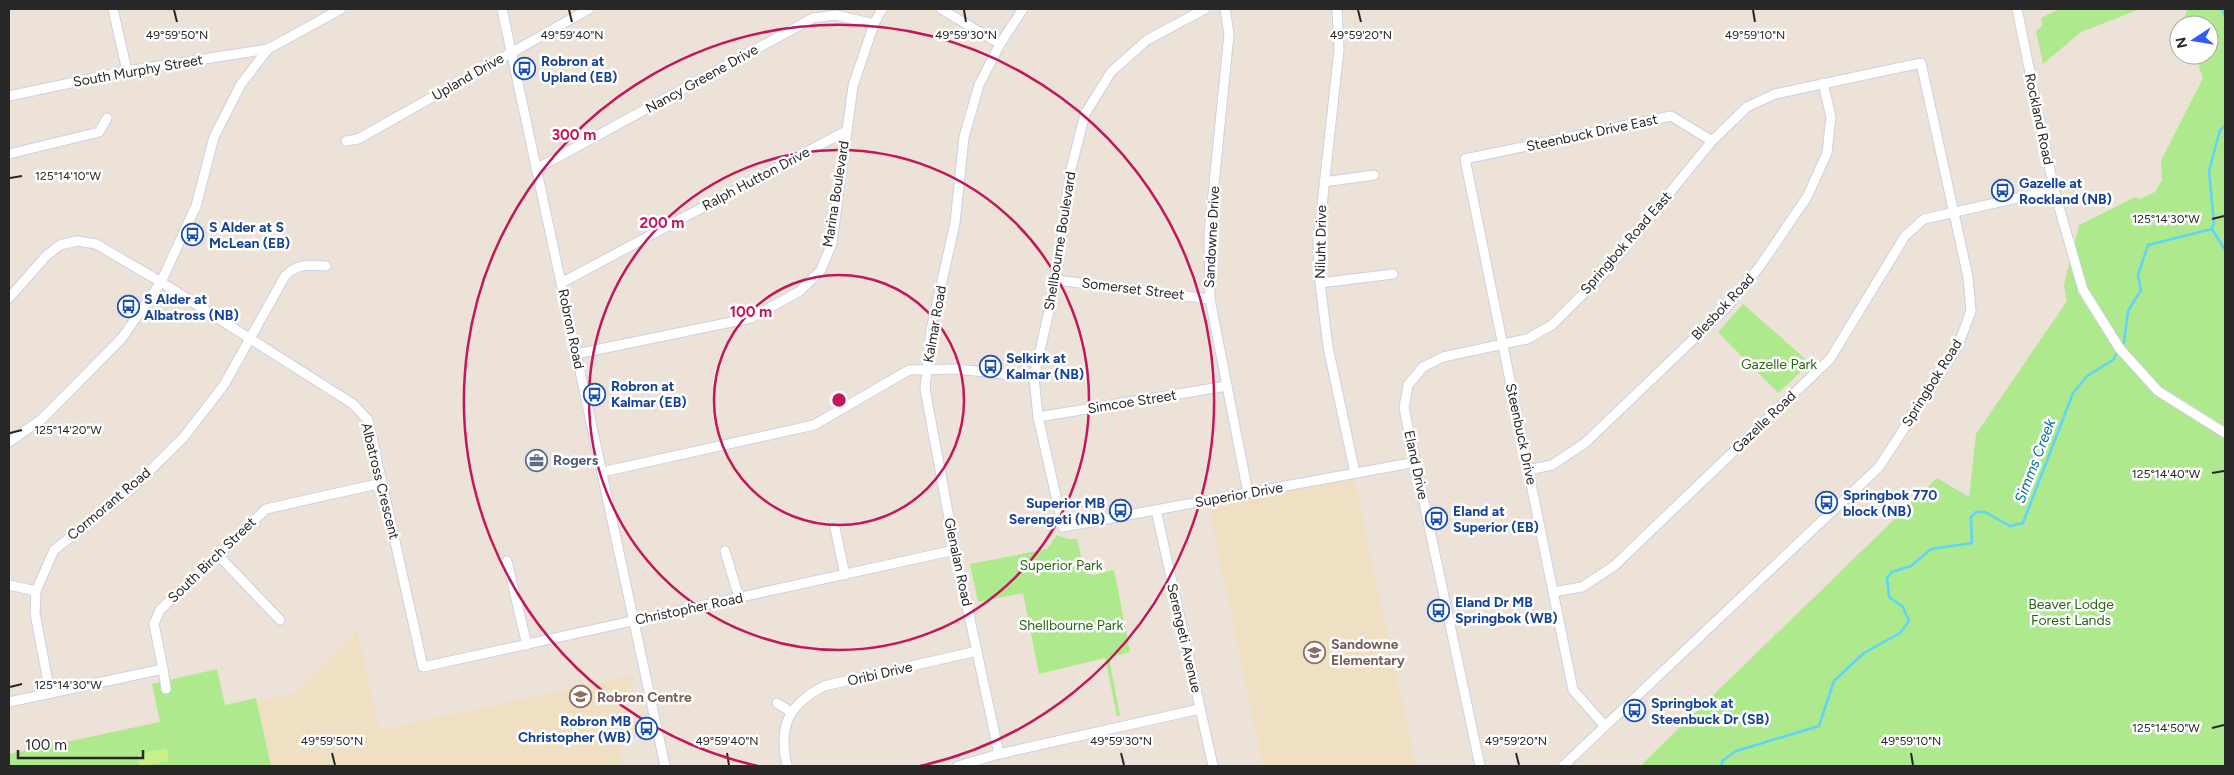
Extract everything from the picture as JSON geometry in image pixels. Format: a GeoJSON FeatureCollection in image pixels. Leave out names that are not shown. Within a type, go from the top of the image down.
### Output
{"type":"FeatureCollection","features":[{"type":"Feature","properties":{"kind":"street"},"geometry":{"type":"LineString","coordinates":[[113,9],[127,71]]}},
{"type":"Feature","properties":{"kind":"street"},"geometry":{"type":"LineString","coordinates":[[9,442],[42,419],[122,338],[160,282],[196,206],[214,137],[241,84],[268,49],[340,9]]}},
{"type":"Feature","properties":{"kind":"street","name":"Robron Road"},"geometry":{"type":"LineString","coordinates":[[502,9],[665,766]]}},
{"type":"Feature","properties":{"kind":"street","name":"Upland Drive"},"geometry":{"type":"LineString","coordinates":[[346,141],[358,139],[589,9]]}},
{"type":"Feature","properties":{"kind":"street","name":"Marina Boulevard"},"geometry":{"type":"LineString","coordinates":[[576,354],[752,318],[800,291],[821,270],[832,243],[853,86],[874,24],[882,9]]}},
{"type":"Feature","properties":{"kind":"street"},"geometry":{"type":"LineString","coordinates":[[941,9],[1000,44]]}},
{"type":"Feature","properties":{"kind":"street","name":"Kalmar Road"},"geometry":{"type":"LineString","coordinates":[[602,472],[814,426],[909,370],[927,370],[931,330],[955,223],[964,136],[979,86],[1000,44],[1023,9]]}},
{"type":"Feature","properties":{"kind":"street","name":"Shellbourne Boulevard"},"geometry":{"type":"LineString","coordinates":[[1063,527],[1038,417],[1034,377],[1056,280],[1071,169],[1085,114],[1111,72],[1147,40],[1205,9]]}},
{"type":"Feature","properties":{"kind":"street","name":"Sandowne Drive"},"geometry":{"type":"LineString","coordinates":[[1225,9],[1229,34],[1209,234],[1210,299],[1248,493]]}},
{"type":"Feature","properties":{"kind":"street","name":"Niluht Drive"},"geometry":{"type":"LineString","coordinates":[[1337,9],[1339,49],[1318,242],[1320,283],[1328,347],[1355,473]]}},
{"type":"Feature","properties":{"kind":"street","name":"Rockland Road"},"geometry":{"type":"LineString","coordinates":[[2016,9],[2054,190],[2083,290],[2120,349],[2158,391],[2225,433]]}},
{"type":"Feature","properties":{"kind":"street","name":"Nancy Greene Drive"},"geometry":{"type":"LineString","coordinates":[[536,169],[813,18],[836,15],[874,24]]}},
{"type":"Feature","properties":{"kind":"street","name":"South Murphy Street"},"geometry":{"type":"LineString","coordinates":[[9,96],[127,71],[268,49]]}},
{"type":"Feature","properties":{"kind":"street","name":"Springbok Road"},"geometry":{"type":"LineString","coordinates":[[1563,766],[1879,467],[1958,346],[1971,311],[1968,277],[1921,63],[1775,94],[1746,108],[1712,141]]}},
{"type":"Feature","properties":{"kind":"street","name":"Blesbok Road"},"geometry":{"type":"LineString","coordinates":[[1528,470],[1552,465],[1585,443],[1725,308],[1760,266],[1808,196],[1827,153],[1831,117],[1823,83]]}},
{"type":"Feature","properties":{"kind":"street","name":"Steenbuck Drive East"},"geometry":{"type":"LineString","coordinates":[[1465,159],[1671,116],[1712,141]]}},
{"type":"Feature","properties":{"kind":"street"},"geometry":{"type":"LineString","coordinates":[[9,154],[99,132],[107,118]]}},
{"type":"Feature","properties":{"kind":"street","name":"Ralph Hutton Drive"},"geometry":{"type":"LineString","coordinates":[[561,283],[846,131]]}},
{"type":"Feature","properties":{"kind":"street","name":"Springbok Road East"},"geometry":{"type":"LineString","coordinates":[[1503,345],[1527,339],[1552,325],[1606,272],[1712,141]]}},
{"type":"Feature","properties":{"kind":"street","name":"Steenbuck Drive"},"geometry":{"type":"LineString","coordinates":[[1465,159],[1573,690],[1605,726]]}},
{"type":"Feature","properties":{"kind":"street"},"geometry":{"type":"LineString","coordinates":[[1324,182],[1374,175]]}},
{"type":"Feature","properties":{"kind":"street","name":"Gazelle Road"},"geometry":{"type":"LineString","coordinates":[[1553,592],[1582,587],[1614,566],[1830,359],[1906,236],[1924,219],[2054,190]]}},
{"type":"Feature","properties":{"kind":"street","name":"Albatross Crescent"},"geometry":{"type":"LineString","coordinates":[[9,298],[46,256],[60,245],[77,241],[96,244],[160,282],[353,404],[368,420],[423,667]]}},
{"type":"Feature","properties":{"kind":"street","name":"Cormorant Road"},"geometry":{"type":"LineString","coordinates":[[50,693],[35,613],[36,591],[54,550],[128,492],[183,438],[224,385],[285,276],[294,267],[326,266]]}},
{"type":"Feature","properties":{"kind":"street"},"geometry":{"type":"LineString","coordinates":[[1320,283],[1393,274]]}},
{"type":"Feature","properties":{"kind":"street","name":"Somerset Street"},"geometry":{"type":"LineString","coordinates":[[1056,280],[1210,299]]}},
{"type":"Feature","properties":{"kind":"street","name":"Eland Drive"},"geometry":{"type":"LineString","coordinates":[[1480,766],[1404,408],[1408,385],[1423,368],[1443,357],[1503,345]]}},
{"type":"Feature","properties":{"kind":"street"},"geometry":{"type":"LineString","coordinates":[[927,370],[956,369],[1034,377]]}},
{"type":"Feature","properties":{"kind":"street","name":"Glenalan Road"},"geometry":{"type":"LineString","coordinates":[[927,370],[925,389],[955,550],[999,754]]}},
{"type":"Feature","properties":{"kind":"street","name":"Simcoe Street"},"geometry":{"type":"LineString","coordinates":[[1038,417],[1227,386]]}},
{"type":"Feature","properties":{"kind":"street","name":"Superior Drive"},"geometry":{"type":"LineString","coordinates":[[1063,527],[1416,462]]}},
{"type":"Feature","properties":{"kind":"street","name":"South Birch Street"},"geometry":{"type":"LineString","coordinates":[[166,689],[154,624],[160,610],[266,509],[382,483]]}},
{"type":"Feature","properties":{"kind":"street","name":"Serengeti Avenue"},"geometry":{"type":"LineString","coordinates":[[1156,510],[1213,766]]}},
{"type":"Feature","properties":{"kind":"street"},"geometry":{"type":"LineString","coordinates":[[835,528],[845,575]]}},
{"type":"Feature","properties":{"kind":"street","name":"Christopher Road"},"geometry":{"type":"LineString","coordinates":[[423,667],[955,550]]}},
{"type":"Feature","properties":{"kind":"street"},"geometry":{"type":"LineString","coordinates":[[725,551],[739,598]]}},
{"type":"Feature","properties":{"kind":"street"},"geometry":{"type":"LineString","coordinates":[[218,555],[280,620]]}},
{"type":"Feature","properties":{"kind":"street"},"geometry":{"type":"LineString","coordinates":[[507,561],[527,645]]}},
{"type":"Feature","properties":{"kind":"street"},"geometry":{"type":"LineString","coordinates":[[9,585],[36,591]]}},
{"type":"Feature","properties":{"kind":"street","name":"Oribi Drive"},"geometry":{"type":"LineString","coordinates":[[787,766],[783,749],[784,730],[792,712],[807,695],[824,686],[977,652]]}},
{"type":"Feature","properties":{"kind":"street"},"geometry":{"type":"LineString","coordinates":[[9,702],[163,669]]}},
{"type":"Feature","properties":{"kind":"street"},"geometry":{"type":"LineString","coordinates":[[777,703],[792,712]]}},
{"type":"Feature","properties":{"kind":"street"},"geometry":{"type":"LineString","coordinates":[[958,766],[999,754],[1200,709]]}},
{"type":"Feature","properties":{"kind":"shaded area","name":"Sandowne Elementary"},"geometry":{"type":"Polygon","coordinates":[[[1353,474],[1416,766],[1263,766],[1207,500],[1353,474]]]}},
{"type":"Feature","properties":{"kind":"shaded area","name":"Robron Centre"},"geometry":{"type":"Polygon","coordinates":[[[357,630],[380,730],[633,675],[618,766],[271,766],[257,701],[296,693],[357,630]]]}},
{"type":"Feature","properties":{"kind":"green space"},"geometry":{"type":"Polygon","coordinates":[[[2059,9],[2140,9],[2081,32],[2043,64],[2036,31],[2042,26],[2041,18],[2059,9]]]}},
{"type":"Feature","properties":{"kind":"green space","name":"Beaver Lodge Forest Lands"},"geometry":{"type":"Polygon","coordinates":[[[2187,9],[2225,9],[2225,766],[1640,766],[1937,478],[1969,497],[1976,434],[2067,301],[2064,285],[2079,225],[2135,197],[2140,199],[2155,192],[2162,180],[2161,161],[2203,78],[2198,65],[2219,65],[2219,15],[2186,15],[2187,9]]]}},
{"type":"Feature","properties":{"kind":"green space","name":"Gazelle Park"},"geometry":{"type":"Polygon","coordinates":[[[1743,304],[1810,363],[1778,393],[1718,332],[1743,304]]]}},
{"type":"Feature","properties":{"kind":"green space","name":"Shellbourne Park"},"geometry":{"type":"Polygon","coordinates":[[[1057,535],[1068,539],[1077,539],[1085,573],[1093,575],[1113,570],[1115,574],[1130,652],[1109,658],[1120,715],[1117,716],[1105,658],[1039,674],[1023,593],[978,602],[970,564],[1047,549],[1057,535]]]}},
{"type":"Feature","properties":{"kind":"green space"},"geometry":{"type":"Polygon","coordinates":[[[217,669],[225,705],[256,698],[271,766],[9,766],[9,754],[160,722],[152,684],[217,669]]]}},
{"type":"Feature","properties":{"kind":"green space"},"geometry":{"type":"Polygon","coordinates":[[[167,748],[169,761],[140,766],[138,754],[167,748]]]}},
{"type":"Feature","properties":{"kind":"waterway","name":"Simms Creek"},"geometry":{"type":"LineString","coordinates":[[2222,9],[2225,17]]}},
{"type":"Feature","properties":{"kind":"waterway","name":"Simms Creek"},"geometry":{"type":"LineString","coordinates":[[2212,229],[2214,223],[2209,171],[2220,130],[2225,126]]}},
{"type":"Feature","properties":{"kind":"waterway"},"geometry":{"type":"LineString","coordinates":[[2212,229],[2225,250]]}},
{"type":"Feature","properties":{"kind":"waterway","name":"Simms Creek"},"geometry":{"type":"LineString","coordinates":[[2121,347],[2124,342],[2128,311],[2141,290],[2138,275],[2148,245],[2212,229]]}},
{"type":"Feature","properties":{"kind":"waterway","name":"Simms Creek"},"geometry":{"type":"LineString","coordinates":[[1722,766],[1722,761],[1736,751],[1819,726],[1834,681],[1864,653],[1900,633],[1909,621],[1903,607],[1889,597],[1887,578],[1892,572],[1911,566],[1931,549],[1972,543],[1971,517],[1976,512],[1985,512],[2010,526],[2023,523],[2073,393],[2087,376],[2113,360],[2118,351]]}},
{"type":"Feature","properties":{"kind":"place","name":"Robron at Upland (EB)"},"geometry":{"type":"Point","coordinates":[525,69]}},
{"type":"Feature","properties":{"kind":"place","name":"Gazelle at Rockland (NB)"},"geometry":{"type":"Point","coordinates":[2003,191]}},
{"type":"Feature","properties":{"kind":"place","name":"S Alder at S McLean (EB)"},"geometry":{"type":"Point","coordinates":[193,235]}},
{"type":"Feature","properties":{"kind":"place","name":"S Alder at Albatross (NB)"},"geometry":{"type":"Point","coordinates":[128,307]}},
{"type":"Feature","properties":{"kind":"place","name":"Selkirk at Kalmar (NB)"},"geometry":{"type":"Point","coordinates":[990,366]}},
{"type":"Feature","properties":{"kind":"place","name":"Robron at Kalmar (EB)"},"geometry":{"type":"Point","coordinates":[595,394]}},
{"type":"Feature","properties":{"kind":"place","name":"Rogers"},"geometry":{"type":"Point","coordinates":[537,460]}},
{"type":"Feature","properties":{"kind":"place","name":"Springbok 770 block (NB)"},"geometry":{"type":"Point","coordinates":[1827,503]}},
{"type":"Feature","properties":{"kind":"place","name":"Superior MB Serengeti (NB)"},"geometry":{"type":"Point","coordinates":[1121,511]}},
{"type":"Feature","properties":{"kind":"place","name":"Eland at Superior (EB)"},"geometry":{"type":"Point","coordinates":[1437,519]}},
{"type":"Feature","properties":{"kind":"place","name":"Eland Dr MB Springbok (WB)"},"geometry":{"type":"Point","coordinates":[1439,610]}},
{"type":"Feature","properties":{"kind":"place","name":"Sandowne Elementary"},"geometry":{"type":"Point","coordinates":[1315,652]}},
{"type":"Feature","properties":{"kind":"place","name":"Robron Centre"},"geometry":{"type":"Point","coordinates":[581,697]}},
{"type":"Feature","properties":{"kind":"place","name":"Springbok at Steenbuck Dr (SB)"},"geometry":{"type":"Point","coordinates":[1635,711]}},
{"type":"Feature","properties":{"kind":"place","name":"Robron MB Christopher (WB)"},"geometry":{"type":"Point","coordinates":[647,729]}},
{"type":"Feature","properties":{"kind":"park label","name":"Superior Park"},"geometry":{"type":"Point","coordinates":[1061,565]}}]}
